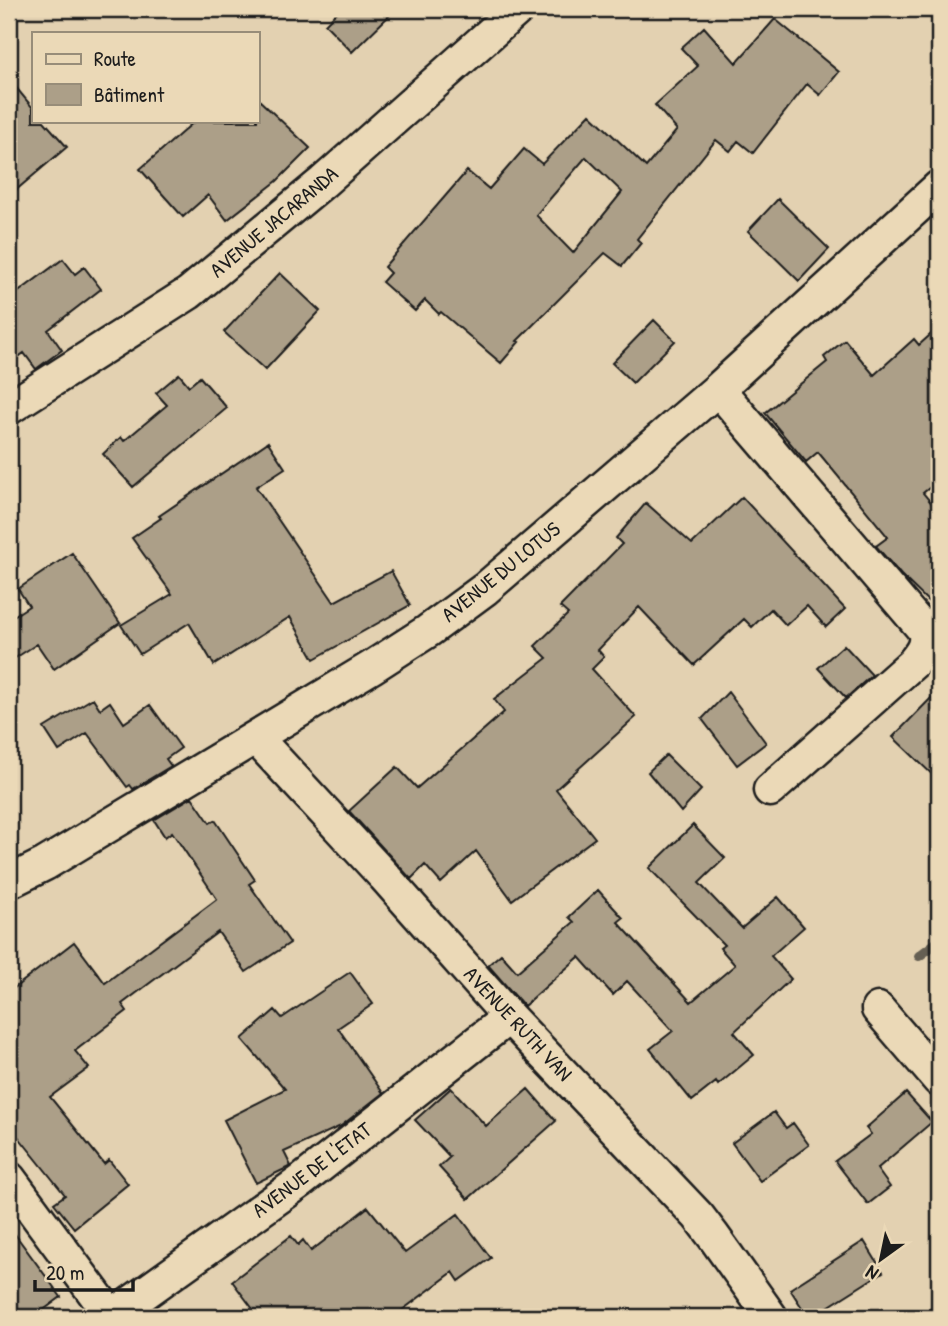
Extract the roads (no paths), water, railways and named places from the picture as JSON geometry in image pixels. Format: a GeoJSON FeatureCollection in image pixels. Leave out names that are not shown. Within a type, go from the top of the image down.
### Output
{"type":"FeatureCollection","features":[{"type":"Feature","properties":{"kind":"street","name":"AVENUE JACARANDA"},"geometry":{"type":"LineString","coordinates":[[9,408],[189,293],[323,182],[519,9]]}},
{"type":"Feature","properties":{"kind":"street","name":"AVENUE DU LOTUS"},"geometry":{"type":"LineString","coordinates":[[9,882],[45,864],[256,738],[429,631],[476,596],[718,389],[939,187]]}},
{"type":"Feature","properties":{"kind":"street"},"geometry":{"type":"LineString","coordinates":[[718,389],[924,630],[926,639],[925,647],[913,663],[770,790]]}},
{"type":"Feature","properties":{"kind":"street","name":"AVENUE RUTH VAN"},"geometry":{"type":"LineString","coordinates":[[256,738],[509,1017],[698,1216],[771,1317]]}},
{"type":"Feature","properties":{"kind":"street"},"geometry":{"type":"LineString","coordinates":[[878,1009],[939,1080]]}},
{"type":"Feature","properties":{"kind":"street","name":"AVENUE DE L'ETAT"},"geometry":{"type":"LineString","coordinates":[[111,1317],[300,1182],[509,1017]]}},
{"type":"Feature","properties":{"kind":"street"},"geometry":{"type":"LineString","coordinates":[[9,1178],[111,1317]]}},
{"type":"Feature","properties":{"kind":"waterway"},"geometry":{"type":"LineString","coordinates":[[919,956],[939,941]]}}]}
